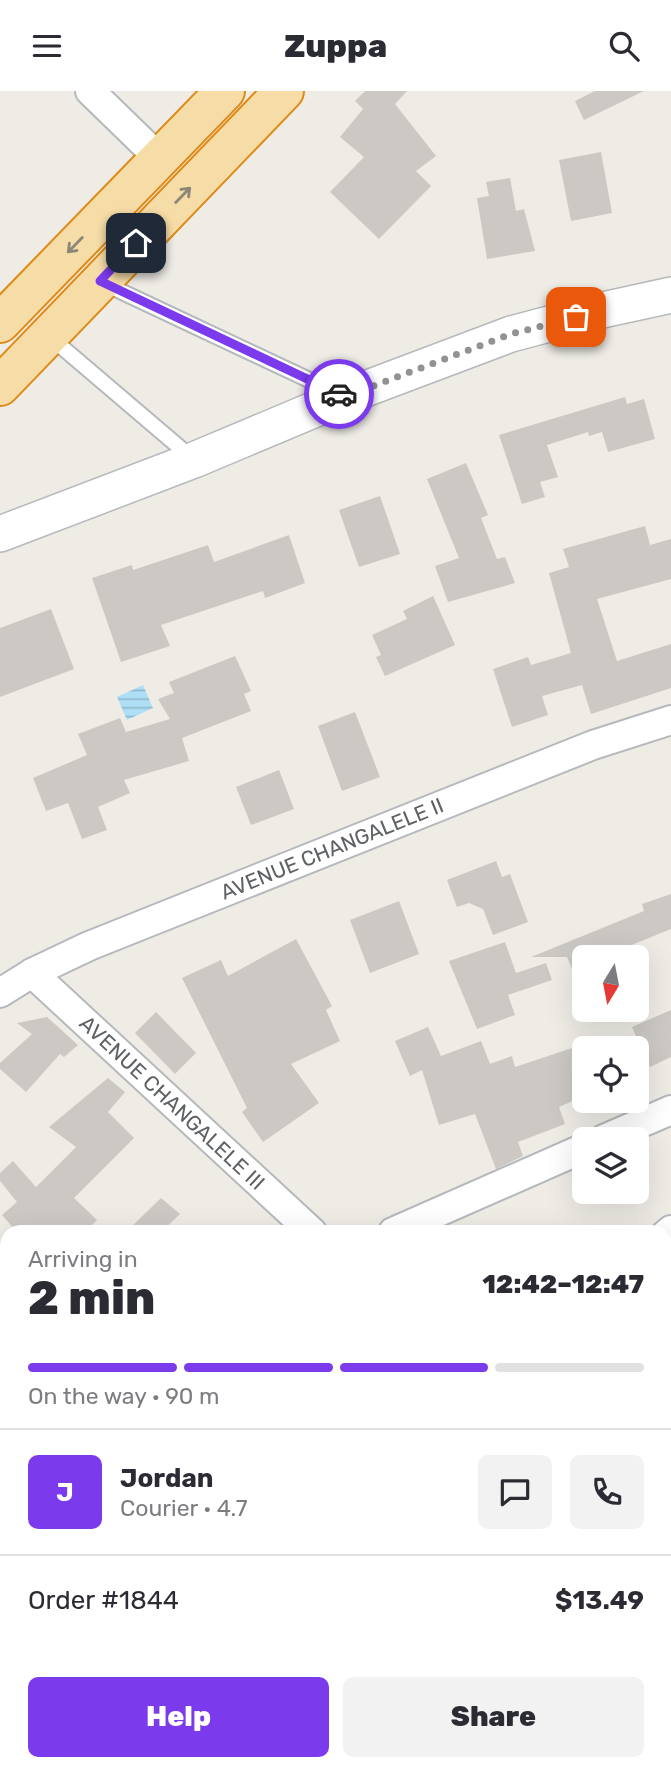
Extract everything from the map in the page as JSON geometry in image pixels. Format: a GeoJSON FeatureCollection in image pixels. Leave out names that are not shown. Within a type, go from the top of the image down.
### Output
{"type":"FeatureCollection","features":[{"type":"Feature","properties":{"kind":"highway"},"geometry":{"type":"LineString","coordinates":[[0,323],[225,91]]}},
{"type":"Feature","properties":{"kind":"highway"},"geometry":{"type":"LineString","coordinates":[[0,386],[284,91]]}},
{"type":"Feature","properties":{"kind":"street"},"geometry":{"type":"LineString","coordinates":[[90,91],[159,158]]}},
{"type":"Feature","properties":{"kind":"street"},"geometry":{"type":"LineString","coordinates":[[0,534],[194,460],[344,397],[511,334],[671,295]]}},
{"type":"Feature","properties":{"kind":"street","name":"AVENUE CHANGALELE II"},"geometry":{"type":"LineString","coordinates":[[0,993],[32,973],[89,946],[593,745],[671,720]]}},
{"type":"Feature","properties":{"kind":"street","name":"AVENUE CHANGALELE III"},"geometry":{"type":"LineString","coordinates":[[32,973],[304,1225]]}},
{"type":"Feature","properties":{"kind":"street"},"geometry":{"type":"LineString","coordinates":[[632,1127],[671,1110]]}},
{"type":"Feature","properties":{"kind":"street"},"geometry":{"type":"LineString","coordinates":[[409,1225],[572,1153]]}},
{"type":"Feature","properties":{"kind":"lane"},"geometry":{"type":"LineString","coordinates":[[100,281],[344,397]]}},
{"type":"Feature","properties":{"kind":"lane"},"geometry":{"type":"LineString","coordinates":[[49,337],[194,460]]}},
{"type":"Feature","properties":{"kind":"water"},"geometry":{"type":"Polygon","coordinates":[[[143,685],[153,708],[127,720],[117,697],[143,685]]]}},
{"type":"Feature","properties":{"kind":"building"},"geometry":{"type":"Polygon","coordinates":[[[365,91],[407,91],[395,104],[436,156],[416,171],[431,186],[379,239],[330,192],[364,157],[340,137],[363,109],[355,101],[365,91]]]}},
{"type":"Feature","properties":{"kind":"building"},"geometry":{"type":"Polygon","coordinates":[[[595,91],[644,91],[584,120],[575,101],[595,91]]]}},
{"type":"Feature","properties":{"kind":"building"},"geometry":{"type":"Polygon","coordinates":[[[601,152],[612,213],[571,221],[559,160],[601,152]]]}},
{"type":"Feature","properties":{"kind":"building"},"geometry":{"type":"Polygon","coordinates":[[[510,178],[516,211],[524,209],[535,251],[487,259],[477,198],[489,196],[486,182],[510,178]]]}},
{"type":"Feature","properties":{"kind":"building"},"geometry":{"type":"Polygon","coordinates":[[[625,397],[627,404],[644,399],[655,439],[608,452],[602,432],[589,436],[588,432],[547,445],[558,477],[540,482],[545,497],[522,504],[499,435],[625,397]]]}},
{"type":"Feature","properties":{"kind":"building"},"geometry":{"type":"Polygon","coordinates":[[[466,463],[488,515],[481,518],[497,559],[505,557],[515,583],[448,602],[435,566],[459,558],[427,479],[466,463]]]}},
{"type":"Feature","properties":{"kind":"building"},"geometry":{"type":"Polygon","coordinates":[[[380,496],[400,554],[359,567],[339,510],[380,496]]]}},
{"type":"Feature","properties":{"kind":"building"},"geometry":{"type":"Polygon","coordinates":[[[645,526],[650,545],[671,539],[671,579],[597,599],[617,661],[671,644],[671,688],[591,714],[582,685],[542,696],[548,715],[512,727],[493,669],[528,657],[531,665],[571,653],[549,573],[569,567],[563,549],[645,526]]]}},
{"type":"Feature","properties":{"kind":"building"},"geometry":{"type":"Polygon","coordinates":[[[289,535],[305,583],[265,598],[263,591],[161,625],[170,646],[121,662],[92,578],[132,565],[133,570],[208,545],[214,562],[289,535]]]}},
{"type":"Feature","properties":{"kind":"building"},"geometry":{"type":"Polygon","coordinates":[[[433,596],[455,645],[385,676],[376,657],[381,655],[372,635],[407,619],[403,611],[433,596]]]}},
{"type":"Feature","properties":{"kind":"building"},"geometry":{"type":"Polygon","coordinates":[[[51,609],[74,669],[0,697],[0,628],[51,609]]]}},
{"type":"Feature","properties":{"kind":"building"},"geometry":{"type":"Polygon","coordinates":[[[235,656],[251,691],[244,694],[251,711],[182,738],[189,761],[124,780],[130,793],[98,807],[107,830],[82,839],[68,803],[46,811],[33,778],[87,755],[78,734],[120,718],[126,732],[170,719],[158,699],[174,693],[169,682],[235,656]]]}},
{"type":"Feature","properties":{"kind":"building"},"geometry":{"type":"Polygon","coordinates":[[[355,712],[380,777],[342,791],[318,726],[355,712]]]}},
{"type":"Feature","properties":{"kind":"building"},"geometry":{"type":"Polygon","coordinates":[[[279,770],[294,809],[251,825],[236,787],[279,770]]]}},
{"type":"Feature","properties":{"kind":"building"},"geometry":{"type":"Polygon","coordinates":[[[496,861],[502,877],[510,874],[528,922],[493,935],[483,909],[469,903],[457,907],[447,880],[496,861]]]}},
{"type":"Feature","properties":{"kind":"building"},"geometry":{"type":"Polygon","coordinates":[[[671,894],[671,929],[632,945],[572,945],[572,969],[567,957],[531,957],[644,911],[642,904],[671,894]]]}},
{"type":"Feature","properties":{"kind":"building"},"geometry":{"type":"Polygon","coordinates":[[[399,901],[419,954],[370,973],[350,920],[399,901]]]}},
{"type":"Feature","properties":{"kind":"building"},"geometry":{"type":"Polygon","coordinates":[[[296,939],[332,1006],[326,1010],[340,1041],[291,1064],[319,1103],[263,1142],[242,1112],[247,1108],[182,978],[221,960],[228,976],[296,939]]]}},
{"type":"Feature","properties":{"kind":"building"},"geometry":{"type":"Polygon","coordinates":[[[505,942],[516,973],[546,963],[552,980],[508,995],[515,1015],[477,1029],[449,961],[505,942]]]}},
{"type":"Feature","properties":{"kind":"building"},"geometry":{"type":"Polygon","coordinates":[[[671,1010],[671,1057],[650,1067],[649,1036],[636,1036],[632,1027],[649,1022],[649,1020],[671,1010]]]}},
{"type":"Feature","properties":{"kind":"building"},"geometry":{"type":"Polygon","coordinates":[[[156,1012],[196,1053],[175,1074],[135,1033],[156,1012]]]}},
{"type":"Feature","properties":{"kind":"building"},"geometry":{"type":"Polygon","coordinates":[[[47,1017],[78,1045],[64,1057],[60,1054],[26,1092],[0,1069],[0,1063],[32,1034],[17,1023],[47,1017]]]}},
{"type":"Feature","properties":{"kind":"building"},"geometry":{"type":"Polygon","coordinates":[[[428,1027],[441,1056],[481,1041],[490,1064],[512,1056],[515,1067],[572,1048],[572,1101],[559,1107],[565,1124],[518,1142],[523,1156],[496,1169],[475,1114],[439,1125],[422,1070],[410,1076],[395,1041],[428,1027]]]}},
{"type":"Feature","properties":{"kind":"building"},"geometry":{"type":"Polygon","coordinates":[[[108,1078],[125,1092],[108,1112],[134,1138],[74,1198],[97,1220],[92,1225],[11,1225],[2,1215],[17,1202],[0,1181],[0,1173],[13,1161],[36,1187],[76,1147],[49,1127],[108,1078]]]}},
{"type":"Feature","properties":{"kind":"building"},"geometry":{"type":"Polygon","coordinates":[[[161,1198],[180,1214],[168,1225],[133,1225],[161,1198]]]}},
{"type":"Feature","properties":{"kind":"way so far"},"geometry":{"type":"LineString","coordinates":[[339,394],[344,397],[511,334],[576,317]]}},
{"type":"Feature","properties":{"kind":"route"},"geometry":{"type":"LineString","coordinates":[[136,243],[100,281],[339,394]]}}]}
